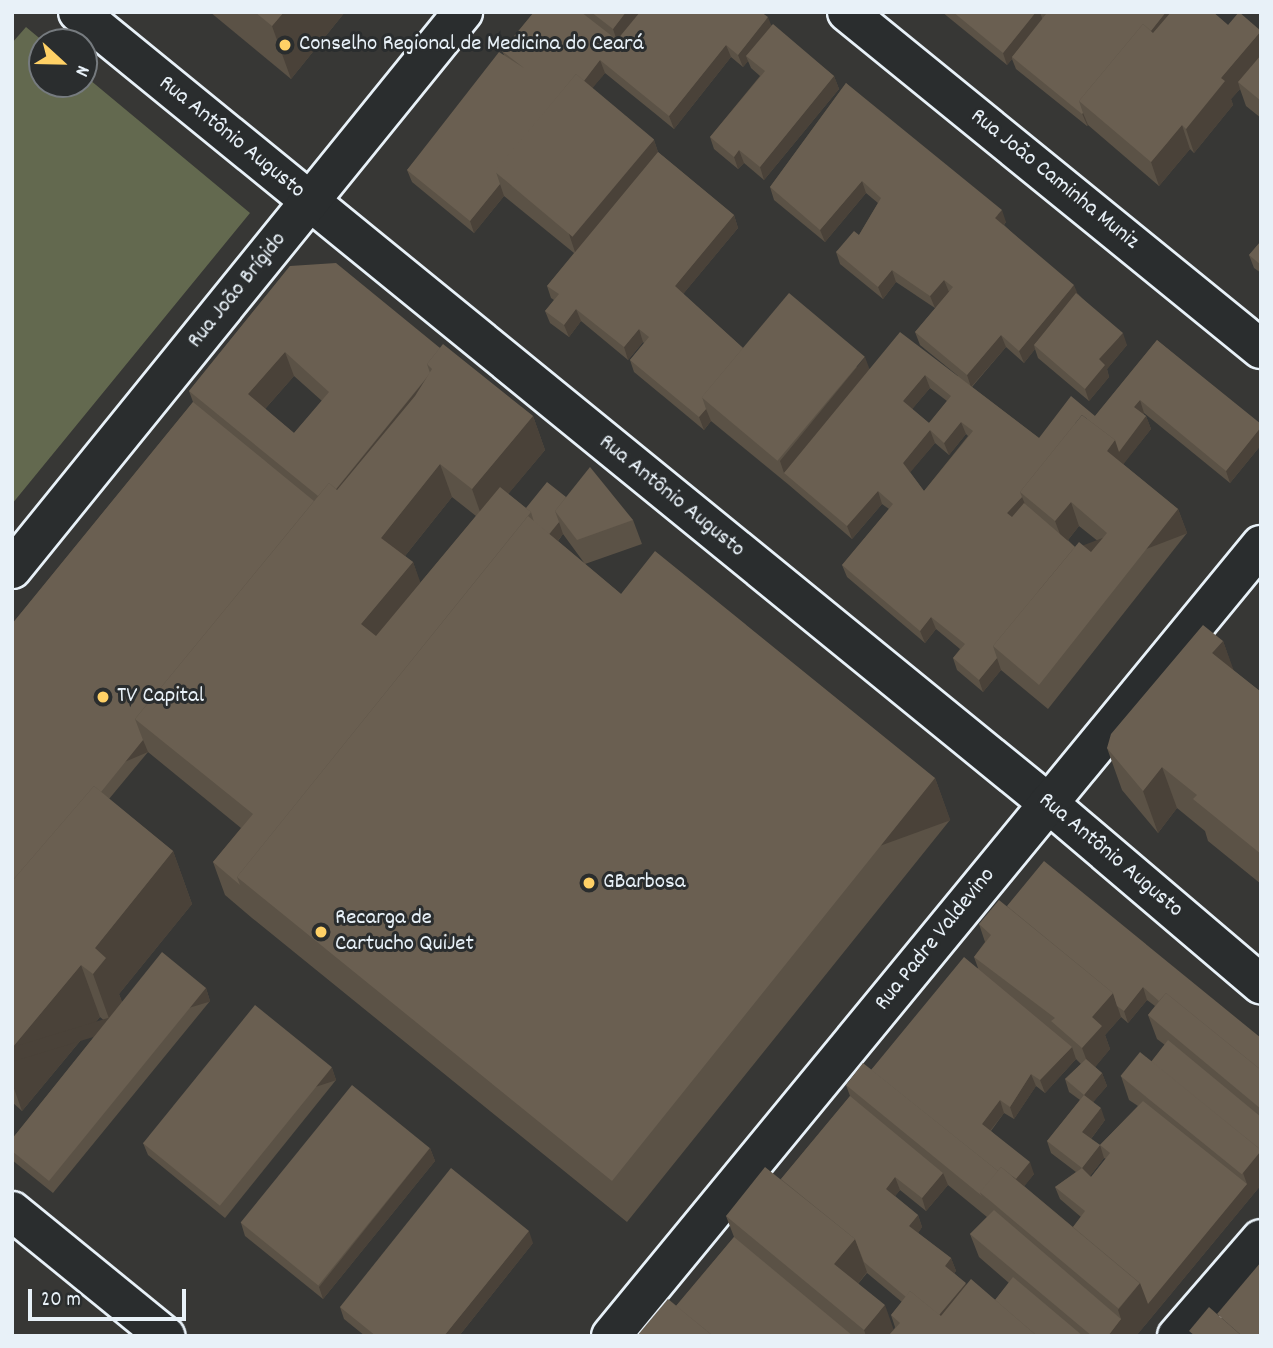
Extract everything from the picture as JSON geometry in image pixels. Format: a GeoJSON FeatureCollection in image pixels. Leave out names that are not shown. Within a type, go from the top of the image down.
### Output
{"type":"FeatureCollection","features":[{"type":"Feature","properties":{"kind":"street","name":"Rua Antônio Augusto"},"geometry":{"type":"LineString","coordinates":[[78,12],[1048,803],[1261,984]]}},
{"type":"Feature","properties":{"kind":"street","name":"Rua João Brígido"},"geometry":{"type":"LineString","coordinates":[[12,569],[463,12]]}},
{"type":"Feature","properties":{"kind":"street","name":"Rua João Caminha Muniz"},"geometry":{"type":"LineString","coordinates":[[847,12],[1261,348]]}},
{"type":"Feature","properties":{"kind":"street","name":"Rua Padre Valdevino"},"geometry":{"type":"LineString","coordinates":[[611,1336],[1261,545]]}},
{"type":"Feature","properties":{"kind":"street"},"geometry":{"type":"LineString","coordinates":[[12,1211],[164,1336]]}},
{"type":"Feature","properties":{"kind":"street"},"geometry":{"type":"LineString","coordinates":[[1177,1336],[1261,1239]]}},
{"type":"Feature","properties":{"kind":"green space"},"geometry":{"type":"Polygon","coordinates":[[[26,27],[28,29],[28,98],[98,98],[98,87],[250,213],[12,504],[12,43],[26,27]]]}},
{"type":"Feature","properties":{"kind":"building"},"geometry":{"type":"Polygon","coordinates":[[[255,12],[284,12],[272,26],[255,12]]]}},
{"type":"Feature","properties":{"kind":"building"},"geometry":{"type":"Polygon","coordinates":[[[534,12],[581,12],[617,40],[640,12],[761,12],[768,17],[738,55],[726,45],[669,116],[600,60],[584,81],[576,74],[496,172],[500,184],[470,221],[407,170],[499,52],[524,68],[502,51],[534,12]]]}},
{"type":"Feature","properties":{"kind":"building"},"geometry":{"type":"Polygon","coordinates":[[[591,12],[626,12],[613,29],[591,12]]]}},
{"type":"Feature","properties":{"kind":"building"},"geometry":{"type":"Polygon","coordinates":[[[953,12],[1036,12],[1003,53],[953,12]]]}},
{"type":"Feature","properties":{"kind":"building"},"geometry":{"type":"Polygon","coordinates":[[[1044,12],[1166,12],[1151,31],[1143,24],[1079,101],[1082,114],[1012,57],[1046,14],[1044,12]]]}},
{"type":"Feature","properties":{"kind":"building"},"geometry":{"type":"Polygon","coordinates":[[[1171,12],[1213,12],[1228,25],[1239,12],[1261,31],[1221,78],[1225,81],[1186,129],[1182,125],[1151,162],[1079,101],[1143,24],[1153,33],[1171,12]]]}},
{"type":"Feature","properties":{"kind":"building"},"geometry":{"type":"Polygon","coordinates":[[[773,24],[834,76],[760,167],[739,150],[734,157],[710,137],[765,71],[746,56],[773,24]]]}},
{"type":"Feature","properties":{"kind":"building"},"geometry":{"type":"Polygon","coordinates":[[[1261,55],[1261,101],[1238,82],[1261,55]]]}},
{"type":"Feature","properties":{"kind":"building"},"geometry":{"type":"Polygon","coordinates":[[[576,74],[654,140],[573,237],[494,171],[576,74]]]}},
{"type":"Feature","properties":{"kind":"building"},"geometry":{"type":"Polygon","coordinates":[[[846,83],[1002,210],[995,218],[1074,285],[1019,351],[1001,335],[967,375],[915,332],[953,287],[944,280],[930,296],[892,270],[878,287],[836,252],[854,231],[859,235],[881,198],[862,181],[820,230],[770,187],[846,83]]]}},
{"type":"Feature","properties":{"kind":"building"},"geometry":{"type":"Polygon","coordinates":[[[658,152],[734,215],[675,286],[743,348],[702,397],[706,409],[699,417],[630,360],[649,337],[639,329],[624,347],[576,309],[564,325],[545,311],[559,294],[547,286],[658,152]]]}},
{"type":"Feature","properties":{"kind":"building"},"geometry":{"type":"Polygon","coordinates":[[[1261,241],[1261,265],[1249,255],[1261,241]]]}},
{"type":"Feature","properties":{"kind":"building"},"geometry":{"type":"Polygon","coordinates":[[[336,263],[440,348],[427,364],[430,373],[336,489],[329,483],[318,496],[189,391],[290,266],[336,263]],[[285,352],[248,394],[294,433],[329,392],[285,352]]]}},
{"type":"Feature","properties":{"kind":"building"},"geometry":{"type":"Polygon","coordinates":[[[789,293],[865,357],[777,461],[702,397],[789,293]]]}},
{"type":"Feature","properties":{"kind":"building"},"geometry":{"type":"Polygon","coordinates":[[[1076,293],[1123,333],[1099,359],[1105,365],[1085,389],[1034,345],[1076,293]]]}},
{"type":"Feature","properties":{"kind":"building"},"geometry":{"type":"Polygon","coordinates":[[[900,332],[1039,438],[1071,396],[1095,416],[1157,340],[1261,424],[1226,471],[1140,400],[1134,407],[1146,416],[1119,452],[1115,440],[1082,415],[1020,492],[1022,497],[1007,513],[1012,517],[1024,503],[1075,547],[993,646],[997,658],[979,680],[953,658],[965,644],[931,617],[920,631],[842,565],[893,504],[878,491],[847,526],[784,473],[900,332]],[[925,375],[903,401],[929,423],[951,396],[925,375]],[[961,422],[944,443],[930,430],[903,463],[924,491],[973,431],[961,422]]]}},
{"type":"Feature","properties":{"kind":"building"},"geometry":{"type":"Polygon","coordinates":[[[443,344],[533,416],[472,489],[440,464],[381,538],[413,562],[361,624],[376,636],[500,487],[531,512],[237,877],[240,885],[213,862],[253,814],[135,719],[329,483],[337,490],[415,396],[432,369],[427,364],[443,344]]]}},
{"type":"Feature","properties":{"kind":"building","name":"TV Capital"},"geometry":{"type":"Polygon","coordinates":[[[193,402],[314,501],[135,719],[143,740],[101,792],[94,786],[13,880],[12,624],[193,402]]]}},
{"type":"Feature","properties":{"kind":"building"},"geometry":{"type":"Polygon","coordinates":[[[1082,415],[1115,440],[1107,451],[1178,509],[1039,685],[993,646],[1079,542],[1091,552],[1107,533],[1071,502],[1055,521],[1020,492],[1082,415]]]}},
{"type":"Feature","properties":{"kind":"building"},"geometry":{"type":"Polygon","coordinates":[[[590,467],[633,520],[577,540],[555,511],[590,467]]]}},
{"type":"Feature","properties":{"kind":"building"},"geometry":{"type":"Polygon","coordinates":[[[547,482],[566,497],[555,511],[559,522],[549,534],[534,522],[531,512],[526,508],[547,482]]]}},
{"type":"Feature","properties":{"kind":"building","name":"GBarbosa"},"geometry":{"type":"Polygon","coordinates":[[[528,516],[621,594],[655,551],[935,778],[612,1181],[237,877],[528,516]]]}},
{"type":"Feature","properties":{"kind":"building"},"geometry":{"type":"Polygon","coordinates":[[[1203,625],[1223,641],[1212,653],[1261,692],[1261,854],[1193,799],[1197,795],[1162,767],[1143,791],[1107,748],[1111,734],[1203,625]]]}},
{"type":"Feature","properties":{"kind":"building"},"geometry":{"type":"Polygon","coordinates":[[[94,786],[173,851],[95,948],[106,958],[93,974],[81,965],[12,1048],[12,879],[94,786]]]}},
{"type":"Feature","properties":{"kind":"building"},"geometry":{"type":"Polygon","coordinates":[[[1044,861],[1261,1038],[1261,1070],[1166,993],[1159,1001],[1143,987],[1124,1011],[1117,1006],[1113,993],[1007,906],[1044,861]]]}},
{"type":"Feature","properties":{"kind":"building"},"geometry":{"type":"Polygon","coordinates":[[[999,900],[1113,993],[1092,1017],[1102,1026],[1082,1048],[1051,1021],[1055,1018],[974,957],[991,935],[979,924],[999,900]]]}},
{"type":"Feature","properties":{"kind":"building"},"geometry":{"type":"Polygon","coordinates":[[[162,952],[206,988],[49,1181],[12,1151],[12,1139],[162,952]]]}},
{"type":"Feature","properties":{"kind":"building"},"geometry":{"type":"Polygon","coordinates":[[[964,957],[1072,1047],[1040,1080],[1031,1074],[1010,1107],[1000,1100],[982,1124],[1030,1162],[1016,1179],[1001,1167],[998,1171],[871,1070],[964,957]]]}},
{"type":"Feature","properties":{"kind":"building"},"geometry":{"type":"Polygon","coordinates":[[[1166,993],[1261,1070],[1261,1109],[1148,1015],[1166,993]]]}},
{"type":"Feature","properties":{"kind":"building"},"geometry":{"type":"Polygon","coordinates":[[[255,1005],[332,1067],[220,1206],[143,1143],[255,1005]]]}},
{"type":"Feature","properties":{"kind":"building"},"geometry":{"type":"Polygon","coordinates":[[[1168,1040],[1261,1117],[1261,1150],[1151,1062],[1168,1040]]]}},
{"type":"Feature","properties":{"kind":"building"},"geometry":{"type":"Polygon","coordinates":[[[1140,1052],[1261,1150],[1242,1174],[1120,1076],[1140,1052]]]}},
{"type":"Feature","properties":{"kind":"building"},"geometry":{"type":"Polygon","coordinates":[[[1086,1059],[1102,1073],[1084,1095],[1065,1079],[1086,1059]]]}},
{"type":"Feature","properties":{"kind":"building"},"geometry":{"type":"Polygon","coordinates":[[[863,1063],[998,1171],[980,1193],[982,1196],[846,1085],[863,1063]]]}},
{"type":"Feature","properties":{"kind":"building"},"geometry":{"type":"Polygon","coordinates":[[[352,1085],[430,1148],[318,1285],[241,1223],[352,1085]]]}},
{"type":"Feature","properties":{"kind":"building"},"geometry":{"type":"Polygon","coordinates":[[[1084,1095],[1101,1108],[1082,1132],[1100,1145],[1082,1168],[1047,1141],[1084,1095]]]}},
{"type":"Feature","properties":{"kind":"building"},"geometry":{"type":"Polygon","coordinates":[[[850,1096],[943,1173],[922,1198],[895,1177],[886,1189],[918,1215],[909,1226],[951,1258],[945,1266],[966,1283],[939,1315],[910,1291],[906,1297],[864,1262],[855,1239],[781,1179],[850,1096]]]}},
{"type":"Feature","properties":{"kind":"building"},"geometry":{"type":"Polygon","coordinates":[[[1143,1101],[1247,1184],[1148,1304],[1140,1283],[1073,1227],[1085,1211],[1055,1187],[1082,1168],[1091,1177],[1110,1153],[1100,1145],[1143,1101]]]}},
{"type":"Feature","properties":{"kind":"building"},"geometry":{"type":"Polygon","coordinates":[[[765,1167],[855,1239],[834,1264],[885,1305],[864,1330],[726,1216],[765,1167]]]}},
{"type":"Feature","properties":{"kind":"building"},"geometry":{"type":"Polygon","coordinates":[[[1001,1167],[1140,1283],[1118,1309],[980,1192],[1001,1167]]]}},
{"type":"Feature","properties":{"kind":"building"},"geometry":{"type":"Polygon","coordinates":[[[451,1168],[529,1231],[444,1336],[376,1336],[340,1307],[451,1168]]]}},
{"type":"Feature","properties":{"kind":"building"},"geometry":{"type":"Polygon","coordinates":[[[994,1210],[1121,1319],[1108,1336],[1092,1336],[970,1234],[994,1210]]]}},
{"type":"Feature","properties":{"kind":"building"},"geometry":{"type":"Polygon","coordinates":[[[734,1237],[853,1336],[713,1336],[676,1306],[734,1237]]]}},
{"type":"Feature","properties":{"kind":"building"},"geometry":{"type":"Polygon","coordinates":[[[1261,1262],[1261,1336],[1242,1336],[1217,1314],[1261,1262]]]}},
{"type":"Feature","properties":{"kind":"building"},"geometry":{"type":"Polygon","coordinates":[[[1013,1277],[1083,1336],[1037,1336],[995,1300],[1013,1277]]]}},
{"type":"Feature","properties":{"kind":"building"},"geometry":{"type":"Polygon","coordinates":[[[971,1279],[1037,1336],[888,1336],[900,1323],[891,1315],[910,1291],[941,1316],[971,1279]]]}},
{"type":"Feature","properties":{"kind":"building"},"geometry":{"type":"Polygon","coordinates":[[[668,1299],[713,1336],[637,1336],[668,1299]]]}},
{"type":"Feature","properties":{"kind":"building"},"geometry":{"type":"Polygon","coordinates":[[[1209,1307],[1242,1336],[1195,1336],[1189,1331],[1209,1307]]]}},
{"type":"Feature","properties":{"kind":"place","name":"Conselho Regional de Medicina do Ceará"},"geometry":{"type":"Point","coordinates":[285,45]}},
{"type":"Feature","properties":{"kind":"place","name":"TV Capital"},"geometry":{"type":"Point","coordinates":[103,697]}},
{"type":"Feature","properties":{"kind":"place","name":"GBarbosa"},"geometry":{"type":"Point","coordinates":[589,883]}},
{"type":"Feature","properties":{"kind":"place","name":"Recarga de Cartucho QuiJet"},"geometry":{"type":"Point","coordinates":[321,932]}}]}
